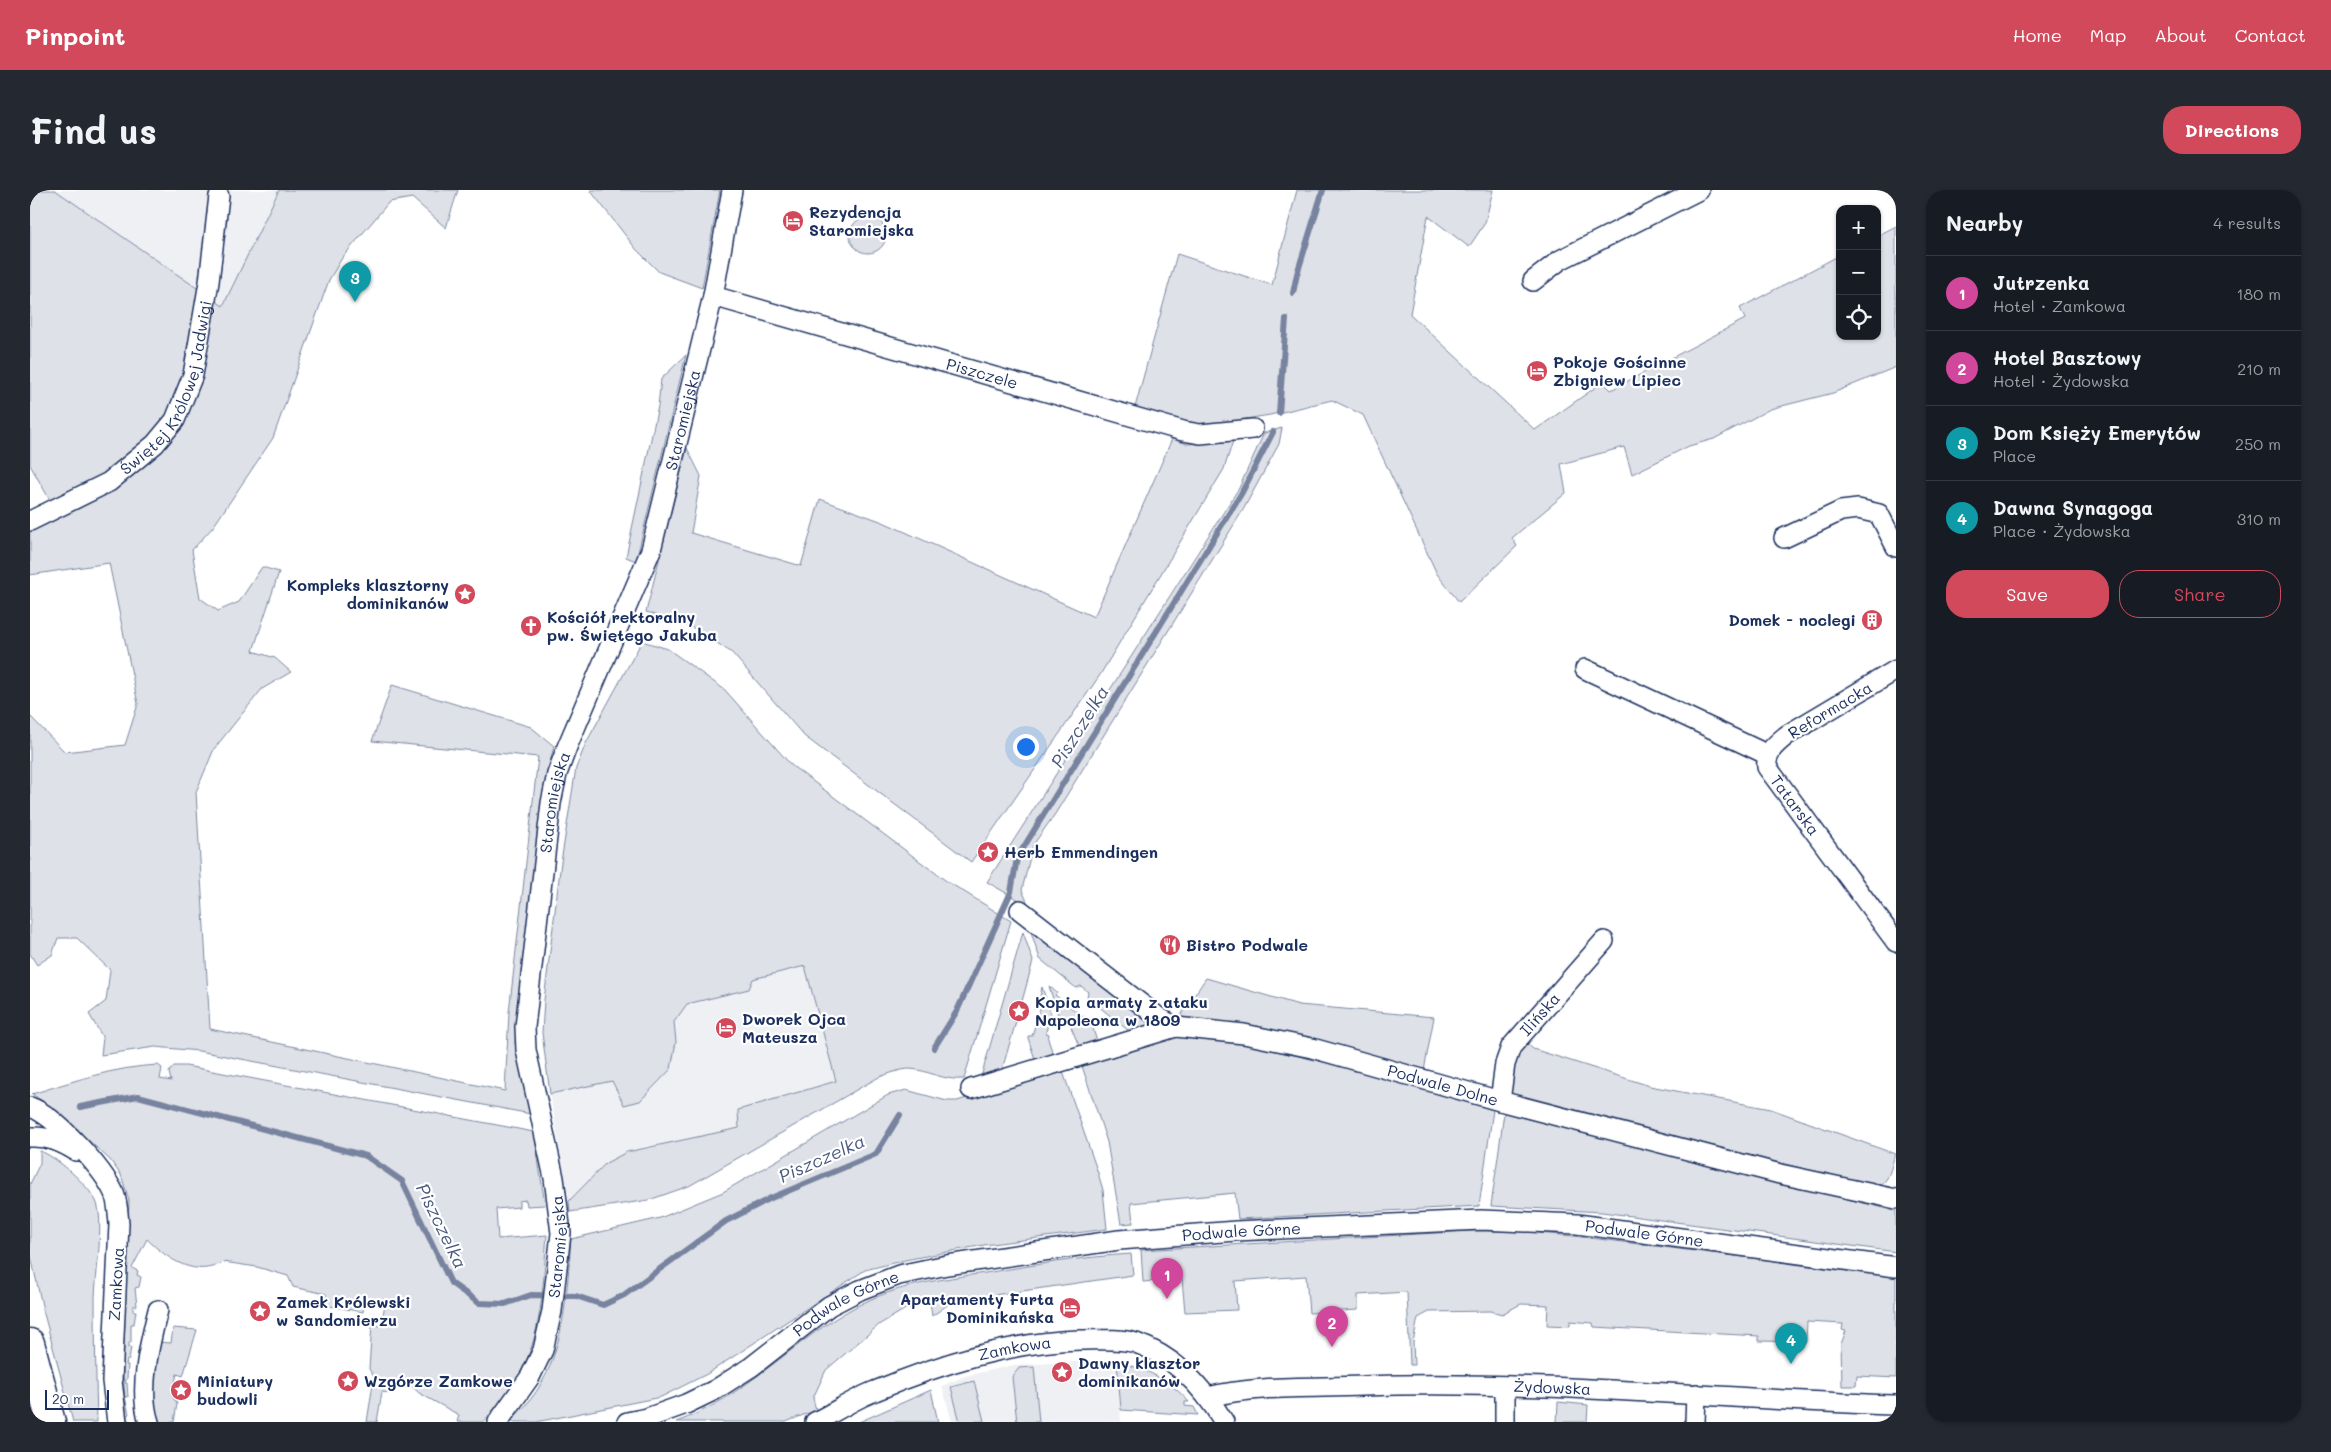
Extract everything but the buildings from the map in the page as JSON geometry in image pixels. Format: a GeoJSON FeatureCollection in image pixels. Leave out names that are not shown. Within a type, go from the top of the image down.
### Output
{"type":"FeatureCollection","features":[{"type":"Feature","properties":{"kind":"main road"},"geometry":{"type":"LineString","coordinates":[[30,1343],[51,1422]]}},
{"type":"Feature","properties":{"kind":"street","name":"Staromiejska"},"geometry":{"type":"LineString","coordinates":[[498,1422],[539,1361],[552,1311],[557,1273],[561,1224],[554,1178],[526,1050],[525,1035],[551,803],[557,774],[567,747],[651,550],[713,296],[732,190]]}},
{"type":"Feature","properties":{"kind":"street"},"geometry":{"type":"LineString","coordinates":[[1533,281],[1560,260],[1699,190]]}},
{"type":"Feature","properties":{"kind":"street","name":"Świętej Królowej Jadwigi"},"geometry":{"type":"LineString","coordinates":[[30,521],[109,482],[155,444],[175,420],[193,375],[209,282],[219,196]]}},
{"type":"Feature","properties":{"kind":"street","name":"Piszczele"},"geometry":{"type":"LineString","coordinates":[[713,296],[1183,431],[1200,434],[1253,429]]}},
{"type":"Feature","properties":{"kind":"street"},"geometry":{"type":"LineString","coordinates":[[1784,538],[1841,511],[1858,509],[1879,514],[1896,547]]}},
{"type":"Feature","properties":{"kind":"street","name":"Tatarska"},"geometry":{"type":"LineString","coordinates":[[1585,669],[1768,754],[1767,767],[1896,942]]}},
{"type":"Feature","properties":{"kind":"street","name":"Reformacka"},"geometry":{"type":"LineString","coordinates":[[1768,754],[1787,735],[1896,670]]}},
{"type":"Feature","properties":{"kind":"street","name":"Podwale Dolne"},"geometry":{"type":"LineString","coordinates":[[1020,910],[1158,1017],[1176,1027],[1244,1034],[1312,1048],[1500,1101],[1780,1174],[1896,1199]]}},
{"type":"Feature","properties":{"kind":"street","name":"Ilińska"},"geometry":{"type":"LineString","coordinates":[[1500,1101],[1505,1064],[1511,1047],[1604,941]]}},
{"type":"Feature","properties":{"kind":"street"},"geometry":{"type":"LineString","coordinates":[[971,1089],[1176,1027]]}},
{"type":"Feature","properties":{"kind":"street","name":"Zamkowa"},"geometry":{"type":"LineString","coordinates":[[30,1108],[38,1110],[58,1124],[114,1192],[118,1205],[119,1224],[112,1381],[117,1422]]}},
{"type":"Feature","properties":{"kind":"street","name":"Zamkowa"},"geometry":{"type":"LineString","coordinates":[[30,1136],[57,1140],[86,1156]]}},
{"type":"Feature","properties":{"kind":"street","name":"Podwale Górne"},"geometry":{"type":"LineString","coordinates":[[627,1422],[647,1418],[686,1404],[715,1390],[751,1366],[830,1306],[860,1290],[899,1275],[1119,1240],[1236,1231],[1481,1220],[1577,1224],[1896,1267]]}},
{"type":"Feature","properties":{"kind":"street"},"geometry":{"type":"LineString","coordinates":[[149,1422],[145,1390],[151,1338],[158,1310]]}},
{"type":"Feature","properties":{"kind":"street","name":"Zamkowa"},"geometry":{"type":"LineString","coordinates":[[814,1422],[874,1391],[946,1365],[990,1352],[1029,1344],[1070,1340],[1134,1343],[1185,1371],[1208,1397],[1224,1422]]}},
{"type":"Feature","properties":{"kind":"street","name":"Żydowska"},"geometry":{"type":"LineString","coordinates":[[1208,1397],[1260,1389],[1419,1384],[1696,1394],[1896,1406]]}},
{"type":"Feature","properties":{"kind":"street"},"geometry":{"type":"LineString","coordinates":[[1505,1387],[1505,1422]]}},
{"type":"Feature","properties":{"kind":"street"},"geometry":{"type":"LineString","coordinates":[[1695,1422],[1696,1394]]}},
{"type":"Feature","properties":{"kind":"shaded area"},"geometry":{"type":"Polygon","coordinates":[[[30,190],[55,190],[223,306],[279,190],[458,190],[446,228],[412,198],[389,202],[342,258],[329,280],[273,438],[213,527],[192,550],[200,598],[218,611],[239,602],[262,567],[279,572],[253,651],[275,658],[291,672],[262,689],[214,749],[196,792],[210,1029],[505,1091],[509,1012],[538,757],[372,741],[392,685],[531,727],[554,746],[545,783],[515,1043],[531,1114],[199,1051],[155,1047],[101,1055],[103,1038],[89,1014],[106,1001],[110,970],[77,938],[58,938],[52,955],[37,965],[30,954],[30,716],[65,752],[125,745],[138,704],[109,563],[30,575],[30,521],[55,509],[30,465],[30,190]]]}},
{"type":"Feature","properties":{"kind":"shaded area"},"geometry":{"type":"Polygon","coordinates":[[[55,190],[279,190],[223,306],[55,190]]]}},
{"type":"Feature","properties":{"kind":"shaded area"},"geometry":{"type":"Polygon","coordinates":[[[590,190],[720,190],[702,288],[659,272],[636,249],[590,190]]]}},
{"type":"Feature","properties":{"kind":"shaded area"},"geometry":{"type":"Polygon","coordinates":[[[1297,190],[1493,190],[1485,223],[1469,247],[1428,216],[1410,314],[1535,430],[1603,382],[1611,390],[1745,319],[1740,308],[1836,257],[1836,340],[1881,340],[1881,234],[1896,226],[1896,367],[1833,393],[1770,409],[1714,439],[1689,446],[1632,474],[1624,447],[1561,464],[1566,493],[1512,538],[1517,546],[1459,602],[1437,574],[1363,415],[1332,400],[1270,415],[1196,427],[1134,411],[1177,254],[1272,285],[1297,190]]]}},
{"type":"Feature","properties":{"kind":"shaded area"},"geometry":{"type":"Polygon","coordinates":[[[868,217],[881,222],[886,235],[881,248],[868,253],[855,248],[850,235],[855,222],[868,217]]]}},
{"type":"Feature","properties":{"kind":"shaded area"},"geometry":{"type":"Polygon","coordinates":[[[686,355],[636,561],[626,557],[658,406],[661,379],[686,355]]]}},
{"type":"Feature","properties":{"kind":"shaded area"},"geometry":{"type":"Polygon","coordinates":[[[1282,428],[1279,444],[1243,510],[1055,814],[1033,845],[1022,890],[1029,906],[987,882],[1239,488],[1264,433],[1282,428]]]}},
{"type":"Feature","properties":{"kind":"shaded area"},"geometry":{"type":"Polygon","coordinates":[[[1172,439],[1187,444],[1233,441],[1224,469],[1100,675],[971,862],[804,736],[732,653],[696,629],[646,612],[687,448],[701,476],[691,533],[801,566],[820,499],[883,522],[1094,617],[1172,439]]]}},
{"type":"Feature","properties":{"kind":"shaded area"},"geometry":{"type":"Polygon","coordinates":[[[642,641],[668,649],[725,690],[791,765],[945,880],[1011,921],[964,1079],[942,1077],[910,1069],[879,1077],[689,1186],[649,1200],[570,1212],[569,1201],[606,1163],[627,1152],[739,1128],[738,1110],[836,1081],[805,966],[753,979],[749,989],[687,1004],[674,1022],[676,1042],[671,1069],[640,1101],[624,1105],[612,1081],[550,1094],[542,1033],[544,1000],[561,862],[576,768],[586,743],[642,641]]]}},
{"type":"Feature","properties":{"kind":"shaded area"},"geometry":{"type":"Polygon","coordinates":[[[1030,929],[1152,1025],[1129,1031],[1087,997],[1088,992],[1081,986],[1076,988],[1040,959],[1030,929]]]}},
{"type":"Feature","properties":{"kind":"shaded area"},"geometry":{"type":"Polygon","coordinates":[[[1023,932],[1033,961],[1021,1005],[1013,1008],[1013,1014],[1017,1018],[1002,1070],[981,1077],[1023,932]]]}},
{"type":"Feature","properties":{"kind":"shaded area"},"geometry":{"type":"Polygon","coordinates":[[[805,966],[836,1081],[738,1110],[740,1127],[673,1143],[646,1146],[606,1163],[569,1201],[550,1094],[612,1081],[616,1092],[640,1101],[671,1069],[676,1042],[674,1022],[687,1004],[749,989],[752,979],[805,966]]]}},
{"type":"Feature","properties":{"kind":"shaded area"},"geometry":{"type":"Polygon","coordinates":[[[1206,978],[1299,1005],[1434,1017],[1424,1071],[1241,1026],[1179,1018],[1206,978]]]}},
{"type":"Feature","properties":{"kind":"shaded area"},"geometry":{"type":"Polygon","coordinates":[[[1049,986],[1057,993],[1055,995],[1086,1019],[1090,1018],[1097,1042],[1079,1046],[1071,1027],[1073,1025],[1064,1018],[1062,1020],[1059,1018],[1049,986]]]}},
{"type":"Feature","properties":{"kind":"shaded area"},"geometry":{"type":"Polygon","coordinates":[[[1042,987],[1053,1020],[1052,1024],[1048,1023],[1046,1033],[1049,1034],[1048,1039],[1053,1054],[1035,1059],[1028,1036],[1032,1036],[1043,998],[1040,997],[1042,987]]]}},
{"type":"Feature","properties":{"kind":"shaded area"},"geometry":{"type":"Polygon","coordinates":[[[1193,1035],[1307,1058],[1493,1110],[1479,1206],[1238,1219],[1235,1193],[1131,1203],[1133,1223],[1121,1224],[1107,1142],[1081,1063],[1177,1037],[1193,1035]]]}},
{"type":"Feature","properties":{"kind":"shaded area"},"geometry":{"type":"Polygon","coordinates":[[[1523,1040],[1533,1049],[1650,1086],[1771,1109],[1895,1154],[1889,1174],[1881,1185],[1876,1187],[1510,1095],[1514,1050],[1523,1040]]]}},
{"type":"Feature","properties":{"kind":"shaded area"},"geometry":{"type":"Polygon","coordinates":[[[158,1065],[162,1068],[160,1079],[171,1081],[169,1072],[174,1066],[186,1066],[534,1132],[545,1205],[527,1206],[526,1200],[519,1201],[519,1207],[496,1209],[498,1239],[547,1235],[538,1323],[521,1372],[484,1422],[457,1422],[459,1415],[419,1393],[403,1378],[390,1393],[382,1392],[377,1422],[367,1422],[374,1377],[369,1369],[372,1324],[381,1326],[385,1304],[365,1301],[363,1312],[324,1305],[326,1294],[293,1287],[288,1276],[257,1267],[223,1262],[213,1267],[192,1267],[173,1260],[147,1239],[132,1268],[138,1271],[137,1275],[141,1277],[139,1287],[135,1288],[137,1306],[133,1306],[133,1311],[136,1311],[134,1324],[131,1324],[131,1342],[129,1342],[129,1347],[131,1347],[129,1360],[127,1360],[126,1365],[128,1365],[125,1383],[127,1383],[128,1397],[125,1397],[129,1414],[127,1419],[131,1422],[127,1422],[123,1374],[129,1200],[121,1175],[110,1160],[60,1114],[32,1094],[110,1072],[158,1065]]]}},
{"type":"Feature","properties":{"kind":"shaded area"},"geometry":{"type":"Polygon","coordinates":[[[1062,1069],[1103,1190],[1107,1229],[984,1245],[905,1260],[865,1270],[707,1374],[661,1397],[536,1422],[509,1422],[530,1400],[542,1383],[551,1364],[562,1323],[571,1239],[660,1218],[723,1192],[888,1095],[906,1090],[947,1101],[957,1101],[1062,1069]]]}},
{"type":"Feature","properties":{"kind":"shaded area"},"geometry":{"type":"Polygon","coordinates":[[[1504,1113],[1896,1211],[1896,1252],[1602,1212],[1491,1206],[1504,1113]]]}},
{"type":"Feature","properties":{"kind":"shaded area"},"geometry":{"type":"Polygon","coordinates":[[[40,1151],[55,1159],[79,1179],[92,1194],[99,1209],[100,1234],[95,1300],[97,1422],[73,1422],[43,1310],[30,1252],[30,1184],[40,1163],[40,1151]]]}},
{"type":"Feature","properties":{"kind":"shaded area"},"geometry":{"type":"Polygon","coordinates":[[[1471,1231],[1514,1231],[1574,1236],[1896,1276],[1896,1378],[1857,1376],[1856,1386],[1842,1386],[1841,1344],[1846,1331],[1842,1330],[1843,1324],[1807,1322],[1806,1342],[1759,1341],[1759,1336],[1594,1327],[1593,1323],[1570,1321],[1570,1326],[1547,1325],[1548,1305],[1521,1304],[1502,1314],[1491,1311],[1429,1312],[1418,1318],[1413,1342],[1414,1365],[1410,1365],[1407,1292],[1358,1295],[1358,1310],[1309,1313],[1306,1276],[1235,1281],[1237,1310],[1185,1312],[1182,1279],[1143,1282],[1141,1250],[1471,1231]]]}},
{"type":"Feature","properties":{"kind":"shaded area"},"geometry":{"type":"Polygon","coordinates":[[[1131,1254],[1133,1275],[953,1301],[932,1316],[930,1303],[914,1304],[880,1324],[826,1370],[813,1398],[816,1410],[786,1422],[676,1422],[725,1398],[834,1319],[857,1306],[887,1293],[919,1284],[952,1278],[1094,1257],[1131,1254]]]}},
{"type":"Feature","properties":{"kind":"shaded area"},"geometry":{"type":"Polygon","coordinates":[[[173,1328],[197,1330],[183,1376],[177,1374],[172,1395],[177,1404],[174,1422],[156,1422],[151,1405],[158,1342],[171,1343],[173,1328]]]}},
{"type":"Feature","properties":{"kind":"shaded area"},"geometry":{"type":"Polygon","coordinates":[[[1095,1361],[1117,1362],[1121,1422],[952,1422],[942,1386],[965,1376],[1014,1365],[1095,1361]]]}},
{"type":"Feature","properties":{"kind":"shaded area"},"geometry":{"type":"Polygon","coordinates":[[[1117,1362],[1138,1368],[1165,1381],[1189,1402],[1185,1402],[1185,1406],[1194,1407],[1198,1415],[1121,1410],[1117,1362]]]}},
{"type":"Feature","properties":{"kind":"shaded area"},"geometry":{"type":"Polygon","coordinates":[[[1034,1367],[1039,1422],[1017,1422],[1012,1377],[1019,1368],[1034,1367]]]}},
{"type":"Feature","properties":{"kind":"shaded area"},"geometry":{"type":"Polygon","coordinates":[[[974,1381],[984,1421],[960,1422],[951,1387],[974,1381]]]}},
{"type":"Feature","properties":{"kind":"shaded area"},"geometry":{"type":"Polygon","coordinates":[[[931,1390],[938,1422],[859,1422],[931,1390]]]}},
{"type":"Feature","properties":{"kind":"shaded area"},"geometry":{"type":"Polygon","coordinates":[[[1558,1402],[1588,1405],[1587,1422],[1557,1422],[1558,1402]]]}},
{"type":"Feature","properties":{"kind":"waterway","name":"Piszczelka"},"geometry":{"type":"LineString","coordinates":[[1293,293],[1323,190]]}},
{"type":"Feature","properties":{"kind":"waterway","name":"Piszczelka"},"geometry":{"type":"LineString","coordinates":[[1279,413],[1286,319]]}},
{"type":"Feature","properties":{"kind":"waterway","name":"Piszczelka"},"geometry":{"type":"LineString","coordinates":[[934,1048],[957,1011],[1011,892],[1017,858],[1241,494],[1273,432]]}},
{"type":"Feature","properties":{"kind":"waterway","name":"Piszczelka"},"geometry":{"type":"LineString","coordinates":[[80,1107],[138,1096],[366,1156],[402,1181],[451,1283],[479,1303],[505,1304],[531,1295],[576,1296],[603,1305],[624,1295],[726,1221],[771,1198],[876,1154],[900,1115]]}},
{"type":"Feature","properties":{"kind":"place","name":"Rezydencja Staromiejska"},"geometry":{"type":"Point","coordinates":[793,221]}},
{"type":"Feature","properties":{"kind":"place","name":"Dom Księży Emerytów"},"geometry":{"type":"Point","coordinates":[355,302]}},
{"type":"Feature","properties":{"kind":"place","name":"Pokoje Gościnne Zbigniew Lipiec"},"geometry":{"type":"Point","coordinates":[1537,371]}},
{"type":"Feature","properties":{"kind":"place","name":"Kompleks klasztorny dominikanów"},"geometry":{"type":"Point","coordinates":[465,594]}},
{"type":"Feature","properties":{"kind":"place","name":"Domek - noclegi"},"geometry":{"type":"Point","coordinates":[1872,620]}},
{"type":"Feature","properties":{"kind":"place","name":"Kościół rektoralny pw. Świętego Jakuba"},"geometry":{"type":"Point","coordinates":[531,626]}},
{"type":"Feature","properties":{"kind":"place","name":"Herb Emmendingen"},"geometry":{"type":"Point","coordinates":[988,852]}},
{"type":"Feature","properties":{"kind":"place","name":"Bistro Podwale"},"geometry":{"type":"Point","coordinates":[1170,945]}},
{"type":"Feature","properties":{"kind":"place","name":"Kopia armaty z ataku Napoleona w 1809"},"geometry":{"type":"Point","coordinates":[1019,1011]}},
{"type":"Feature","properties":{"kind":"place","name":"Dworek Ojca Mateusza"},"geometry":{"type":"Point","coordinates":[726,1028]}},
{"type":"Feature","properties":{"kind":"place","name":"Jutrzenka"},"geometry":{"type":"Point","coordinates":[1167,1299]}},
{"type":"Feature","properties":{"kind":"place","name":"Apartamenty Furta Dominikańska"},"geometry":{"type":"Point","coordinates":[1070,1308]}},
{"type":"Feature","properties":{"kind":"place","name":"Zamek Królewski w Sandomierzu"},"geometry":{"type":"Point","coordinates":[260,1311]}},
{"type":"Feature","properties":{"kind":"place","name":"Hotel Basztowy"},"geometry":{"type":"Point","coordinates":[1332,1347]}},
{"type":"Feature","properties":{"kind":"place","name":"Dawna Synagoga"},"geometry":{"type":"Point","coordinates":[1791,1364]}},
{"type":"Feature","properties":{"kind":"place","name":"Dawny klasztor dominikanów"},"geometry":{"type":"Point","coordinates":[1062,1372]}},
{"type":"Feature","properties":{"kind":"place","name":"Wzgórze Zamkowe"},"geometry":{"type":"Point","coordinates":[348,1381]}},
{"type":"Feature","properties":{"kind":"place","name":"Miniatury budowli"},"geometry":{"type":"Point","coordinates":[181,1390]}}]}
